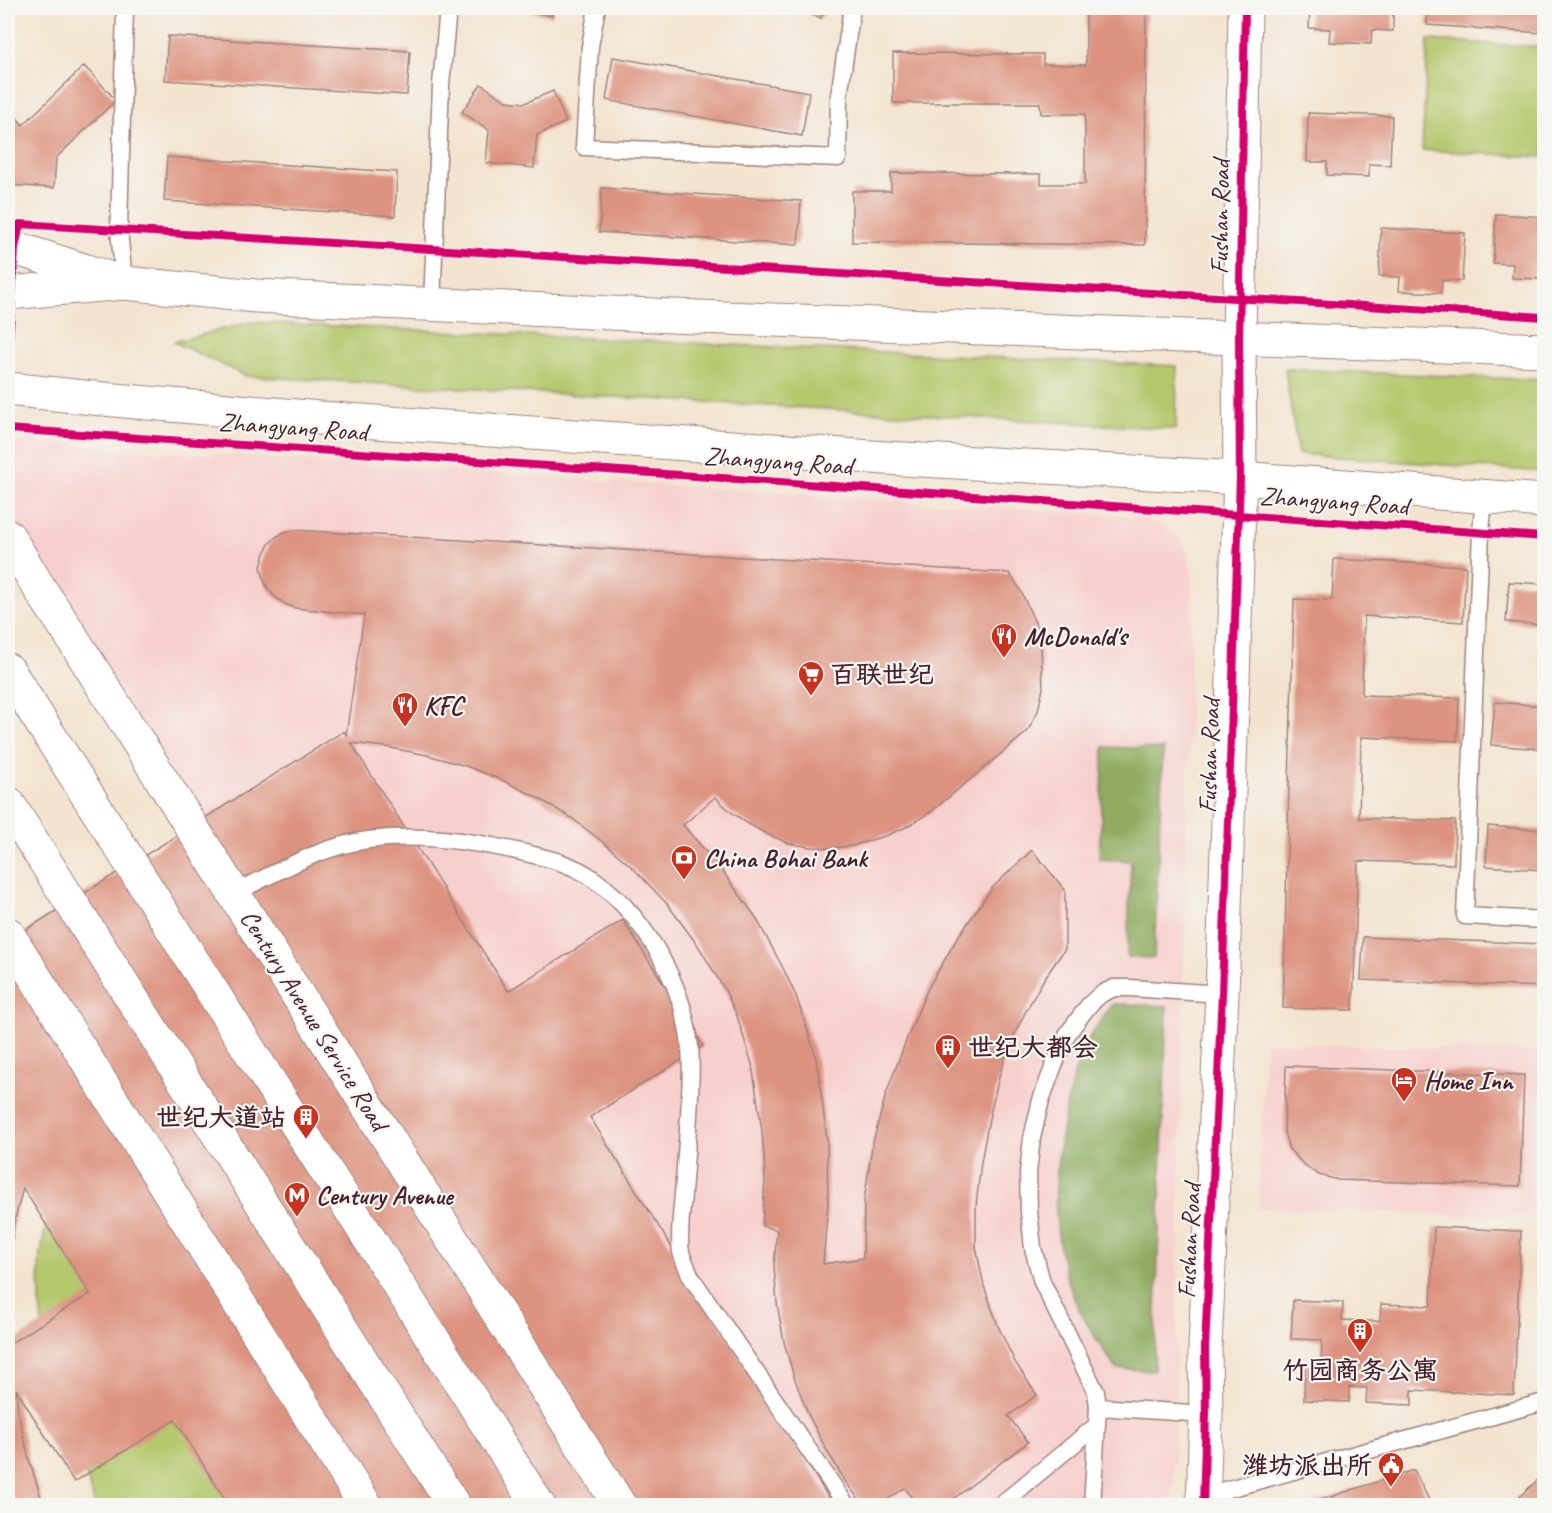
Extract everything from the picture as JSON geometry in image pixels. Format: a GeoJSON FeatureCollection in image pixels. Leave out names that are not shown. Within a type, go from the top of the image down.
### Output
{"type":"FeatureCollection","features":[{"type":"Feature","properties":{"kind":"main road","name":"Fushan Road"},"geometry":{"type":"LineString","coordinates":[[1203,1501],[1206,1414],[1205,1347],[1222,994],[1240,478],[1239,339],[1245,8]]}},
{"type":"Feature","properties":{"kind":"main road"},"geometry":{"type":"LineString","coordinates":[[8,243],[15,248],[124,283]]}},
{"type":"Feature","properties":{"kind":"main road"},"geometry":{"type":"LineString","coordinates":[[8,293],[124,283],[256,296],[674,316],[1545,350]]}},
{"type":"Feature","properties":{"kind":"main road","name":"Zhangyang Road"},"geometry":{"type":"LineString","coordinates":[[8,389],[319,418],[898,458],[1240,478],[1545,501]]}},
{"type":"Feature","properties":{"kind":"main road","name":"Century Avenue Service Road"},"geometry":{"type":"LineString","coordinates":[[8,536],[620,1506]]}},
{"type":"Feature","properties":{"kind":"main road"},"geometry":{"type":"LineString","coordinates":[[8,670],[539,1506]]}},
{"type":"Feature","properties":{"kind":"main road"},"geometry":{"type":"LineString","coordinates":[[8,803],[454,1506]]}},
{"type":"Feature","properties":{"kind":"main road"},"geometry":{"type":"LineString","coordinates":[[8,934],[366,1506]]}},
{"type":"Feature","properties":{"kind":"lane"},"geometry":{"type":"LineString","coordinates":[[124,283],[119,230],[125,8]]}},
{"type":"Feature","properties":{"kind":"lane"},"geometry":{"type":"LineString","coordinates":[[432,304],[441,85],[448,8]]}},
{"type":"Feature","properties":{"kind":"lane"},"geometry":{"type":"LineString","coordinates":[[597,8],[590,46],[584,147],[838,158],[839,96],[852,8]]}},
{"type":"Feature","properties":{"kind":"lane"},"geometry":{"type":"LineString","coordinates":[[1484,496],[1465,916],[1545,920]]}},
{"type":"Feature","properties":{"kind":"lane"},"geometry":{"type":"LineString","coordinates":[[234,893],[317,853],[342,845],[368,840],[425,837],[491,845],[554,860],[584,873],[612,893],[636,919],[659,953],[680,1002],[690,1046],[691,1079],[681,1252],[691,1277],[847,1506]]}},
{"type":"Feature","properties":{"kind":"lane"},"geometry":{"type":"LineString","coordinates":[[1092,1506],[1098,1407],[1096,1392],[1042,1282],[1029,1211],[1028,1173],[1032,1138],[1041,1100],[1068,1033],[1089,1005],[1101,994],[1114,988],[1129,988],[1222,994]]}},
{"type":"Feature","properties":{"kind":"lane"},"geometry":{"type":"LineString","coordinates":[[1203,1501],[1545,1402]]}},
{"type":"Feature","properties":{"kind":"lane"},"geometry":{"type":"LineString","coordinates":[[1098,1407],[1206,1414]]}},
{"type":"Feature","properties":{"kind":"lane"},"geometry":{"type":"LineString","coordinates":[[999,1506],[1097,1425]]}},
{"type":"Feature","properties":{"kind":"shaded area"},"geometry":{"type":"Polygon","coordinates":[[[23,442],[1139,517],[1159,524],[1178,536],[1188,553],[1192,572],[1173,1505],[638,1505],[8,515],[8,443],[23,442]]]}},
{"type":"Feature","properties":{"kind":"shaded area"},"geometry":{"type":"Polygon","coordinates":[[[1265,1043],[1544,1052],[1544,1080],[1532,1137],[1532,1217],[1258,1208],[1265,1043]]]}},
{"type":"Feature","properties":{"kind":"green space"},"geometry":{"type":"Polygon","coordinates":[[[1428,40],[1544,47],[1544,157],[1422,150],[1428,40]]]}},
{"type":"Feature","properties":{"kind":"green space"},"geometry":{"type":"Polygon","coordinates":[[[250,322],[1177,366],[1176,429],[246,376],[174,342],[250,322]]]}},
{"type":"Feature","properties":{"kind":"green space"},"geometry":{"type":"Polygon","coordinates":[[[1285,369],[1544,380],[1544,472],[1298,454],[1285,369]]]}},
{"type":"Feature","properties":{"kind":"green space"},"geometry":{"type":"Polygon","coordinates":[[[1104,747],[1163,749],[1154,958],[1127,957],[1131,861],[1099,859],[1104,747]]]}},
{"type":"Feature","properties":{"kind":"green space"},"geometry":{"type":"Polygon","coordinates":[[[1113,1004],[1167,1006],[1154,1370],[1116,1369],[1076,1303],[1061,1256],[1058,1233],[1056,1186],[1070,1088],[1085,1045],[1113,1004]]]}},
{"type":"Feature","properties":{"kind":"green space"},"geometry":{"type":"Polygon","coordinates":[[[51,1196],[311,1505],[95,1505],[45,1349],[40,1304],[39,1264],[51,1196]]]}},
{"type":"Feature","properties":{"kind":"building"},"geometry":{"type":"Polygon","coordinates":[[[515,8],[554,8],[552,16],[515,8]]]}},
{"type":"Feature","properties":{"kind":"building"},"geometry":{"type":"Polygon","coordinates":[[[792,8],[825,8],[821,18],[792,8]]]}},
{"type":"Feature","properties":{"kind":"building"},"geometry":{"type":"Polygon","coordinates":[[[1086,8],[1146,8],[1145,245],[852,242],[852,191],[891,191],[891,173],[1041,174],[1041,184],[1085,184],[1085,114],[1041,114],[1040,103],[893,103],[893,53],[1043,54],[1043,64],[1086,65],[1086,8]]]}},
{"type":"Feature","properties":{"kind":"building"},"geometry":{"type":"Polygon","coordinates":[[[1310,8],[1393,8],[1393,31],[1372,30],[1371,44],[1329,42],[1330,29],[1309,28],[1310,8]]]}},
{"type":"Feature","properties":{"kind":"building"},"geometry":{"type":"Polygon","coordinates":[[[1428,8],[1544,8],[1544,33],[1427,25],[1428,8]]]}},
{"type":"Feature","properties":{"kind":"building"},"geometry":{"type":"Polygon","coordinates":[[[168,36],[410,51],[407,95],[165,80],[168,36]]]}},
{"type":"Feature","properties":{"kind":"building"},"geometry":{"type":"Polygon","coordinates":[[[613,57],[809,92],[802,136],[606,100],[613,57]]]}},
{"type":"Feature","properties":{"kind":"building"},"geometry":{"type":"Polygon","coordinates":[[[84,66],[116,100],[56,158],[54,188],[8,185],[8,107],[23,125],[84,66]]]}},
{"type":"Feature","properties":{"kind":"building"},"geometry":{"type":"Polygon","coordinates":[[[481,84],[506,101],[525,103],[553,91],[566,122],[537,135],[534,168],[486,163],[489,130],[462,112],[481,84]]]}},
{"type":"Feature","properties":{"kind":"building"},"geometry":{"type":"Polygon","coordinates":[[[1308,113],[1392,116],[1390,165],[1369,164],[1369,177],[1327,175],[1327,162],[1307,162],[1308,113]]]}},
{"type":"Feature","properties":{"kind":"building"},"geometry":{"type":"Polygon","coordinates":[[[167,157],[397,172],[395,216],[164,201],[167,157]]]}},
{"type":"Feature","properties":{"kind":"building"},"geometry":{"type":"Polygon","coordinates":[[[602,188],[801,201],[798,245],[599,232],[602,188]]]}},
{"type":"Feature","properties":{"kind":"building"},"geometry":{"type":"Polygon","coordinates":[[[1496,214],[1544,217],[1544,279],[1512,278],[1513,264],[1493,263],[1496,214]]]}},
{"type":"Feature","properties":{"kind":"building"},"geometry":{"type":"Polygon","coordinates":[[[1381,228],[1465,233],[1462,281],[1442,280],[1441,293],[1399,291],[1400,277],[1379,276],[1381,228]]]}},
{"type":"Feature","properties":{"kind":"building"},"geometry":{"type":"Polygon","coordinates":[[[294,530],[1009,573],[1020,589],[1037,627],[1041,648],[1043,688],[1038,711],[1027,732],[931,812],[888,835],[852,846],[831,848],[788,843],[767,834],[730,811],[715,797],[683,825],[721,869],[755,916],[783,968],[806,1025],[815,1054],[827,1141],[828,1203],[823,1264],[863,1258],[864,1202],[872,1146],[886,1094],[928,988],[958,937],[992,888],[1032,850],[1065,890],[1065,949],[1044,979],[1010,1043],[989,1119],[976,1206],[976,1247],[984,1286],[998,1326],[1015,1362],[1037,1395],[1008,1416],[1028,1442],[944,1506],[918,1506],[905,1488],[878,1506],[864,1506],[845,1481],[808,1414],[784,1342],[777,1303],[774,1267],[777,1230],[762,1226],[764,1156],[752,1064],[737,1016],[726,992],[699,947],[668,905],[633,868],[604,843],[573,819],[540,799],[466,766],[427,755],[351,743],[508,991],[623,920],[703,1046],[590,1117],[834,1506],[229,1506],[175,1420],[74,1482],[16,1389],[18,1413],[30,1463],[44,1506],[8,1506],[8,1326],[11,1343],[90,1294],[23,1188],[14,1223],[8,1265],[8,941],[344,731],[346,735],[364,615],[295,608],[275,597],[268,589],[261,567],[265,553],[269,544],[276,537],[294,530]]]}},
{"type":"Feature","properties":{"kind":"building"},"geometry":{"type":"Polygon","coordinates":[[[1334,559],[1466,566],[1463,622],[1364,616],[1362,695],[1459,698],[1457,741],[1361,737],[1359,818],[1455,821],[1454,864],[1358,861],[1353,1010],[1283,1008],[1294,599],[1332,600],[1334,559]]]}},
{"type":"Feature","properties":{"kind":"building"},"geometry":{"type":"Polygon","coordinates":[[[1509,582],[1544,584],[1544,625],[1506,622],[1509,582]]]}},
{"type":"Feature","properties":{"kind":"building"},"geometry":{"type":"Polygon","coordinates":[[[1495,702],[1544,706],[1544,749],[1491,745],[1495,702]]]}},
{"type":"Feature","properties":{"kind":"building"},"geometry":{"type":"Polygon","coordinates":[[[1488,826],[1544,830],[1544,870],[1486,866],[1488,826]]]}},
{"type":"Feature","properties":{"kind":"building"},"geometry":{"type":"Polygon","coordinates":[[[1363,937],[1544,944],[1544,987],[1361,980],[1363,937]]]}},
{"type":"Feature","properties":{"kind":"building","name":"Home Inn"},"geometry":{"type":"Polygon","coordinates":[[[1286,1066],[1524,1075],[1520,1186],[1338,1180],[1319,1175],[1303,1164],[1289,1149],[1284,1132],[1286,1066]]]}},
{"type":"Feature","properties":{"kind":"building"},"geometry":{"type":"Polygon","coordinates":[[[1434,1227],[1521,1231],[1514,1395],[1412,1390],[1412,1405],[1366,1403],[1367,1388],[1349,1387],[1349,1402],[1304,1400],[1305,1364],[1321,1365],[1322,1340],[1291,1339],[1293,1300],[1343,1302],[1342,1320],[1361,1321],[1380,1321],[1381,1304],[1431,1306],[1434,1227]]]}},
{"type":"Feature","properties":{"kind":"building","name":"潍坊派出所"},"geometry":{"type":"Polygon","coordinates":[[[1414,1470],[1432,1506],[1305,1506],[1305,1505],[1414,1470]]]}},
{"type":"Feature","properties":{"kind":"building"},"geometry":{"type":"Polygon","coordinates":[[[1542,1476],[1544,1478],[1544,1506],[1509,1506],[1542,1476]]]}},
{"type":"Feature","properties":{"kind":"cycle path"},"geometry":{"type":"LineString","coordinates":[[1203,1506],[1206,1414],[1205,1347],[1222,994],[1240,478],[1239,339],[1245,8]]}},
{"type":"Feature","properties":{"kind":"cycle path"},"geometry":{"type":"LineString","coordinates":[[8,363],[15,248],[20,224],[1544,317]]}},
{"type":"Feature","properties":{"kind":"cycle path"},"geometry":{"type":"LineString","coordinates":[[8,429],[1544,537]]}},
{"type":"Feature","properties":{"kind":"place","name":"McDonald's"},"geometry":{"type":"Point","coordinates":[1004,659]}},
{"type":"Feature","properties":{"kind":"place","name":"百联世纪"},"geometry":{"type":"Point","coordinates":[811,697]}},
{"type":"Feature","properties":{"kind":"place","name":"KFC"},"geometry":{"type":"Point","coordinates":[405,728]}},
{"type":"Feature","properties":{"kind":"place","name":"China Bohai Bank"},"geometry":{"type":"Point","coordinates":[684,881]}},
{"type":"Feature","properties":{"kind":"place","name":"世纪大都会"},"geometry":{"type":"Point","coordinates":[948,1070]}},
{"type":"Feature","properties":{"kind":"place","name":"Home Inn"},"geometry":{"type":"Point","coordinates":[1404,1103]}},
{"type":"Feature","properties":{"kind":"place","name":"世纪大道站"},"geometry":{"type":"Point","coordinates":[306,1140]}},
{"type":"Feature","properties":{"kind":"place","name":"Century Avenue"},"geometry":{"type":"Point","coordinates":[297,1218]}},
{"type":"Feature","properties":{"kind":"place","name":"竹园商务公寓"},"geometry":{"type":"Point","coordinates":[1360,1354]}},
{"type":"Feature","properties":{"kind":"place","name":"潍坊派出所"},"geometry":{"type":"Point","coordinates":[1391,1488]}}]}
